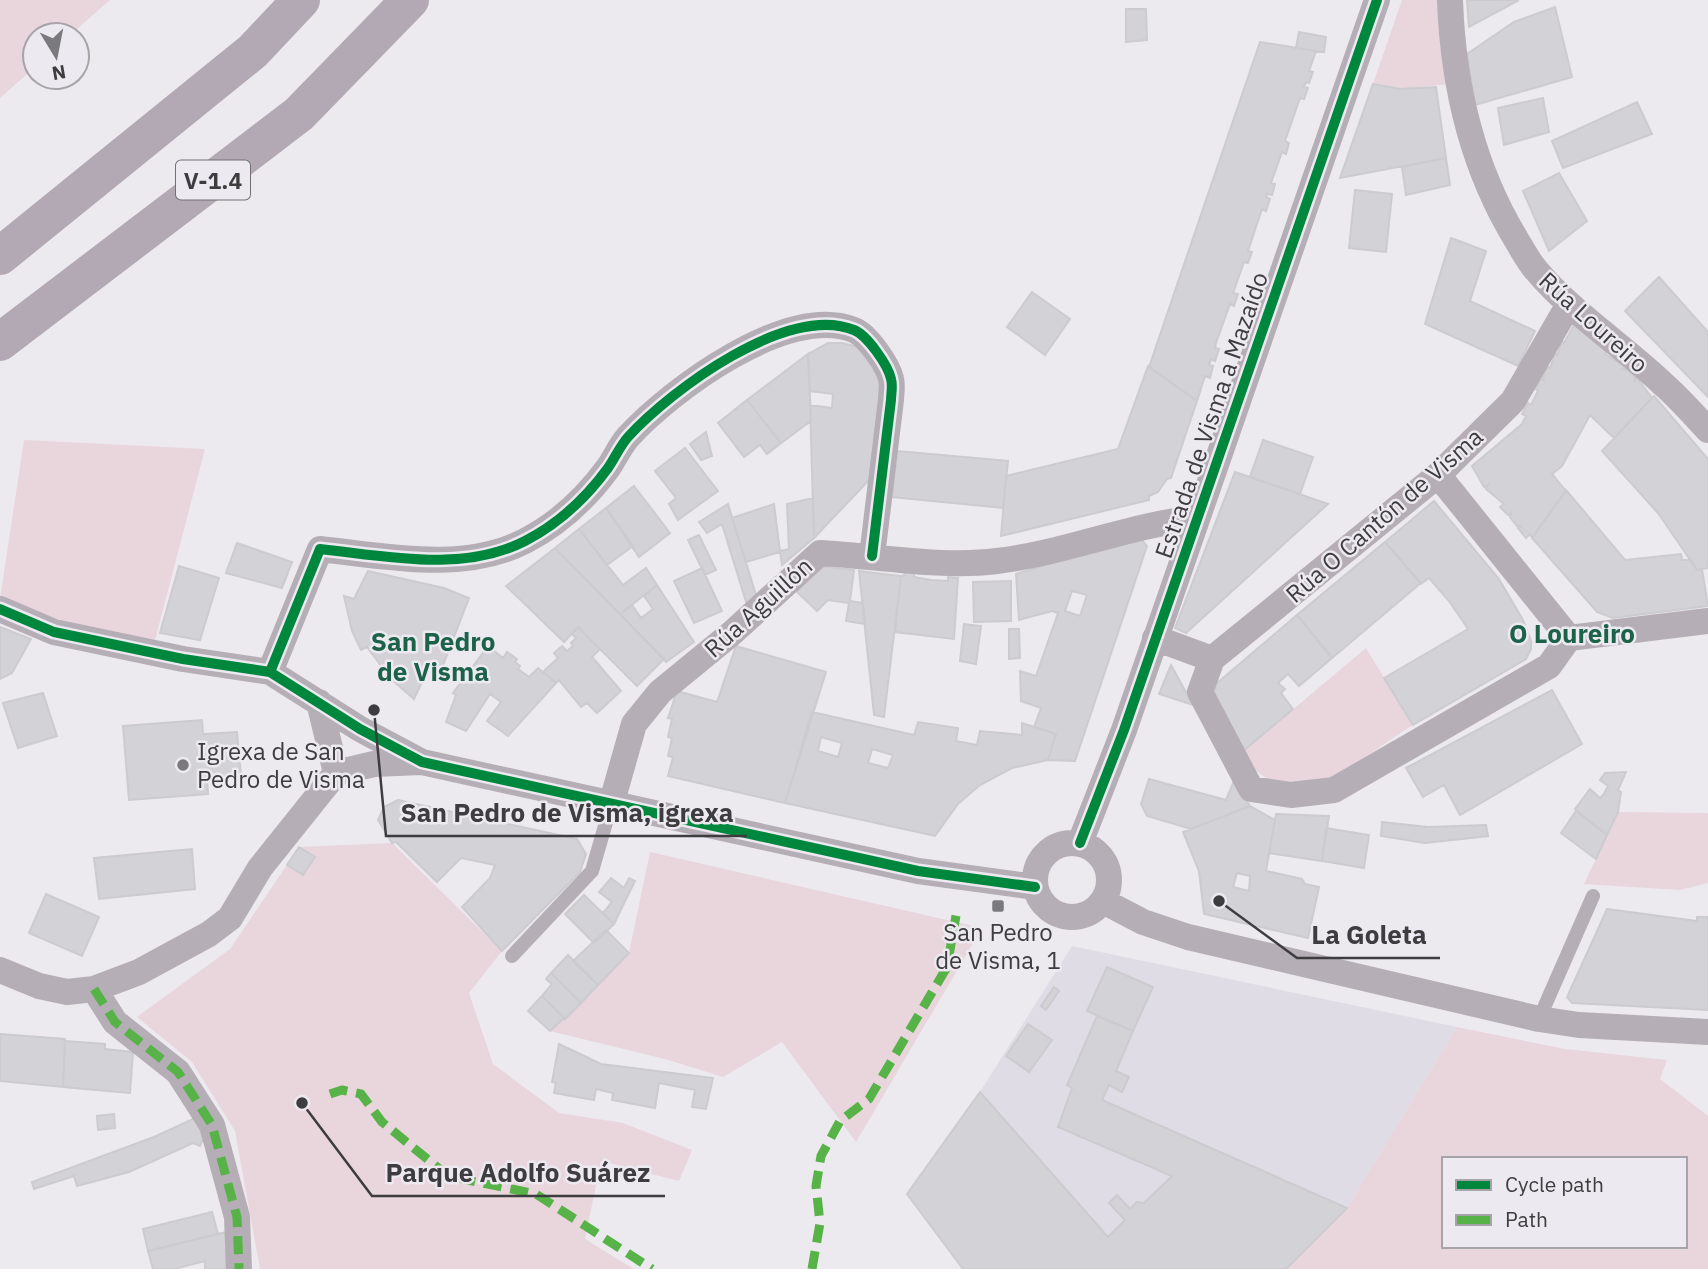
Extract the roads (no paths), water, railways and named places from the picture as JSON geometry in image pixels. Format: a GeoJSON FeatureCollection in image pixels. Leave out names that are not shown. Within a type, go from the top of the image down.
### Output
{"type":"FeatureCollection","features":[{"type":"Feature","properties":{"kind":"highway","name":"V-1.4"},"geometry":{"type":"LineString","coordinates":[[0,256],[253,51],[301,0]]}},
{"type":"Feature","properties":{"kind":"highway","name":"V-1.4"},"geometry":{"type":"LineString","coordinates":[[0,342],[299,114],[410,0]]}},
{"type":"Feature","properties":{"kind":"street","name":"Estrada de Visma a Mazaído"},"geometry":{"type":"LineString","coordinates":[[1080,843],[1156,638],[1377,0]]}},
{"type":"Feature","properties":{"kind":"street","name":"Rúa Loureiro"},"geometry":{"type":"LineString","coordinates":[[1450,0],[1458,86],[1477,161],[1500,213],[1535,269],[1569,304],[1663,383],[1708,430]]}},
{"type":"Feature","properties":{"kind":"street","name":"Rúa O Cantón de Visma"},"geometry":{"type":"LineString","coordinates":[[1212,659],[1438,475],[1513,401],[1569,304]]}},
{"type":"Feature","properties":{"kind":"street"},"geometry":{"type":"LineString","coordinates":[[270,672],[320,549],[419,559],[455,558],[501,551],[524,542],[546,529],[585,497],[628,438],[674,396],[764,338],[794,330],[826,325],[846,327],[865,334],[891,378],[891,400],[872,556]]}},
{"type":"Feature","properties":{"kind":"street"},"geometry":{"type":"LineString","coordinates":[[1438,475],[1569,638]]}},
{"type":"Feature","properties":{"kind":"street","name":"Rúa Aguillón"},"geometry":{"type":"LineString","coordinates":[[611,805],[634,724],[660,692],[732,633],[820,553],[996,561],[1066,547],[1119,531],[1197,518]]}},
{"type":"Feature","properties":{"kind":"street"},"geometry":{"type":"LineString","coordinates":[[0,609],[54,632],[183,659],[270,672],[360,729],[422,762]]}},
{"type":"Feature","properties":{"kind":"street"},"geometry":{"type":"LineString","coordinates":[[1156,638],[1212,659],[1200,692],[1251,789],[1291,795],[1334,790],[1549,666],[1569,638],[1708,621]]}},
{"type":"Feature","properties":{"kind":"street"},"geometry":{"type":"LineString","coordinates":[[318,702],[336,773]]}},
{"type":"Feature","properties":{"kind":"street"},"geometry":{"type":"LineString","coordinates":[[0,970],[39,986],[67,992],[94,989],[139,972],[177,953],[230,918],[260,867],[336,773],[374,764],[422,762],[918,871],[1035,887]]}},
{"type":"Feature","properties":{"kind":"street"},"geometry":{"type":"LineString","coordinates":[[1080,843],[1098,853],[1108,870],[1108,890],[1103,901],[1088,914],[1060,915],[1044,904],[1035,887],[1036,869],[1046,853],[1061,844],[1080,843]]}},
{"type":"Feature","properties":{"kind":"street"},"geometry":{"type":"LineString","coordinates":[[1103,901],[1143,922],[1188,937],[1539,1019],[1579,1025],[1708,1032]]}},
{"type":"Feature","properties":{"kind":"street"},"geometry":{"type":"LineString","coordinates":[[94,989],[115,1022],[178,1072],[212,1125],[237,1216],[239,1269]]}},
{"type":"Feature","properties":{"kind":"lane"},"geometry":{"type":"LineString","coordinates":[[512,957],[592,871],[611,805]]}},
{"type":"Feature","properties":{"kind":"lane"},"geometry":{"type":"LineString","coordinates":[[1539,1019],[1593,896]]}},
{"type":"Feature","properties":{"kind":"place","name":"San Pedro de Visma, igrexa"},"geometry":{"type":"Point","coordinates":[374,710]}},
{"type":"Feature","properties":{"kind":"place","name":"Igrexa de San Pedro de Visma"},"geometry":{"type":"Point","coordinates":[183,765]}},
{"type":"Feature","properties":{"kind":"place","name":"La Goleta"},"geometry":{"type":"Point","coordinates":[1219,901]}},
{"type":"Feature","properties":{"kind":"place","name":"San Pedro de Visma, 1"},"geometry":{"type":"Point","coordinates":[998,906]}},
{"type":"Feature","properties":{"kind":"place","name":"Parque Adolfo Suárez"},"geometry":{"type":"Point","coordinates":[302,1103]}},
{"type":"Feature","properties":{"kind":"district","name":"O Loureiro"},"geometry":{"type":"Point","coordinates":[1572,633]}},
{"type":"Feature","properties":{"kind":"district","name":"San Pedro de Visma"},"geometry":{"type":"Point","coordinates":[433,656]}}]}
